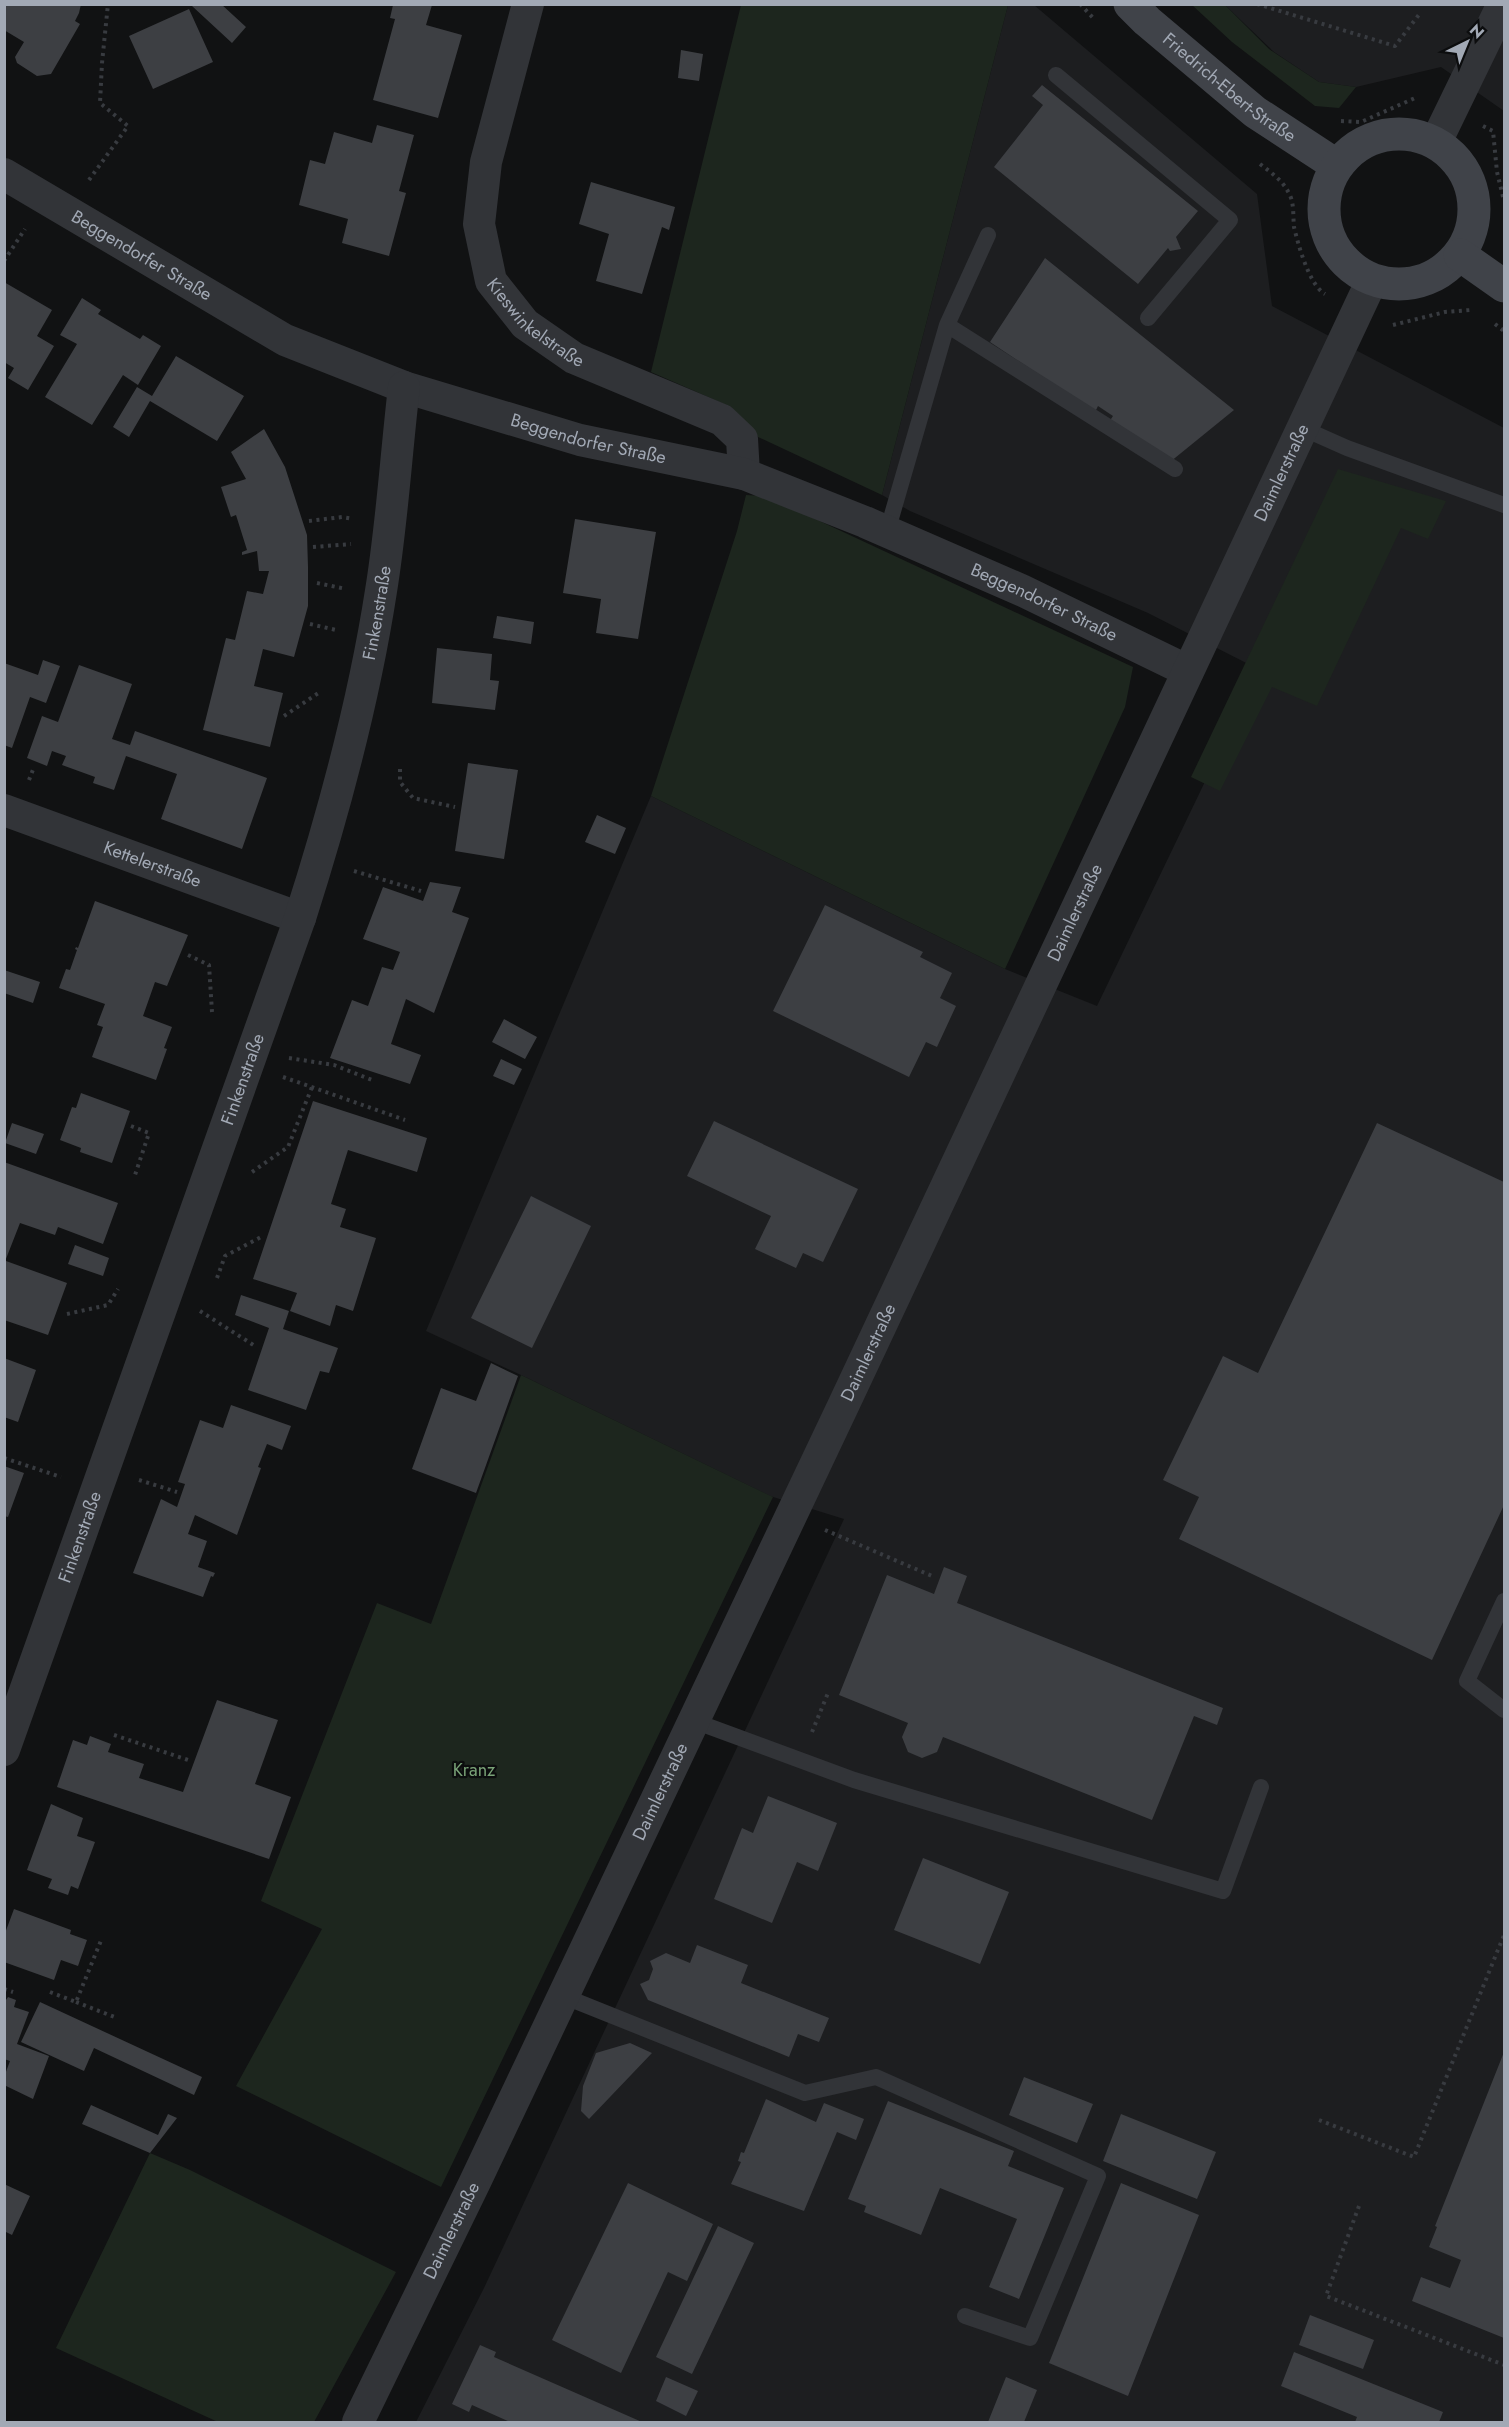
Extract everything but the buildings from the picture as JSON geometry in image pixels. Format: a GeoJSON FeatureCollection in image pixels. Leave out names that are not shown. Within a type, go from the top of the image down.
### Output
{"type":"FeatureCollection","features":[{"type":"Feature","properties":{"kind":"main road","name":"Friedrich-Ebert-Straße"},"geometry":{"type":"LineString","coordinates":[[1130,4],[1255,112],[1336,165]]}},
{"type":"Feature","properties":{"kind":"main road"},"geometry":{"type":"LineString","coordinates":[[1386,133],[1416,134],[1436,142],[1461,165],[1472,186],[1475,210],[1471,234],[1460,255],[1442,272],[1420,282],[1396,285],[1372,280],[1344,261],[1326,231],[1324,197],[1336,165],[1358,144],[1386,133]]}},
{"type":"Feature","properties":{"kind":"main road"},"geometry":{"type":"LineString","coordinates":[[1460,255],[1504,286]]}},
{"type":"Feature","properties":{"kind":"street","name":"Kieswinkelstraße"},"geometry":{"type":"LineString","coordinates":[[528,4],[486,162],[479,224],[491,281],[525,324],[574,358],[722,420],[741,440],[744,474]]}},
{"type":"Feature","properties":{"kind":"street"},"geometry":{"type":"LineString","coordinates":[[1436,142],[1503,4]]}},
{"type":"Feature","properties":{"kind":"street","name":"Beggendorfer Straße"},"geometry":{"type":"LineString","coordinates":[[4,174],[285,340],[404,387],[580,440],[744,474],[1021,590],[1188,671]]}},
{"type":"Feature","properties":{"kind":"street","name":"Daimlerstraße"},"geometry":{"type":"LineString","coordinates":[[358,2422],[791,1515],[1372,280]]}},
{"type":"Feature","properties":{"kind":"street","name":"Finkenstraße"},"geometry":{"type":"LineString","coordinates":[[4,1750],[319,860],[359,702],[381,590],[404,387]]}},
{"type":"Feature","properties":{"kind":"street","name":"Kettelerstraße"},"geometry":{"type":"LineString","coordinates":[[4,810],[300,918]]}},
{"type":"Feature","properties":{"kind":"lane"},"geometry":{"type":"LineString","coordinates":[[1056,75],[1230,220],[1148,318]]}},
{"type":"Feature","properties":{"kind":"lane"},"geometry":{"type":"LineString","coordinates":[[887,532],[947,325],[988,235]]}},
{"type":"Feature","properties":{"kind":"lane"},"geometry":{"type":"LineString","coordinates":[[947,325],[1175,469]]}},
{"type":"Feature","properties":{"kind":"lane"},"geometry":{"type":"LineString","coordinates":[[1302,428],[1504,505]]}},
{"type":"Feature","properties":{"kind":"lane"},"geometry":{"type":"LineString","coordinates":[[1504,1601],[1467,1681],[1504,1710]]}},
{"type":"Feature","properties":{"kind":"lane"},"geometry":{"type":"LineString","coordinates":[[693,1721],[854,1780],[1223,1891],[1261,1787]]}},
{"type":"Feature","properties":{"kind":"lane"},"geometry":{"type":"LineString","coordinates":[[563,1996],[805,2094],[876,2077],[1098,2176],[1030,2338],[965,2316]]}},
{"type":"Feature","properties":{"kind":"path"},"geometry":{"type":"LineString","coordinates":[[88,180],[128,126],[100,103],[108,4]]}},
{"type":"Feature","properties":{"kind":"path"},"geometry":{"type":"LineString","coordinates":[[1080,4],[1096,20]]}},
{"type":"Feature","properties":{"kind":"path"},"geometry":{"type":"LineString","coordinates":[[1257,4],[1395,46],[1420,12]]}},
{"type":"Feature","properties":{"kind":"path"},"geometry":{"type":"LineString","coordinates":[[1335,121],[1361,122],[1414,98],[1493,131],[1497,172],[1504,201]]}},
{"type":"Feature","properties":{"kind":"path"},"geometry":{"type":"LineString","coordinates":[[1256,161],[1282,181],[1292,200],[1294,227],[1304,258],[1319,291],[1385,326],[1446,312],[1473,309],[1480,315]]}},
{"type":"Feature","properties":{"kind":"path"},"geometry":{"type":"LineString","coordinates":[[1488,320],[1504,331]]}},
{"type":"Feature","properties":{"kind":"path"},"geometry":{"type":"LineString","coordinates":[[309,521],[342,518],[389,524]]}},
{"type":"Feature","properties":{"kind":"path"},"geometry":{"type":"LineString","coordinates":[[284,716],[320,692]]}},
{"type":"Feature","properties":{"kind":"path"},"geometry":{"type":"LineString","coordinates":[[400,769],[400,782],[413,798],[455,807]]}},
{"type":"Feature","properties":{"kind":"path"},"geometry":{"type":"LineString","coordinates":[[319,860],[421,891]]}},
{"type":"Feature","properties":{"kind":"path"},"geometry":{"type":"LineString","coordinates":[[188,955],[209,965],[212,1012]]}},
{"type":"Feature","properties":{"kind":"path"},"geometry":{"type":"LineString","coordinates":[[251,1057],[292,1059],[334,1065],[372,1080]]}},
{"type":"Feature","properties":{"kind":"path"},"geometry":{"type":"LineString","coordinates":[[251,1057],[312,1087],[405,1120]]}},
{"type":"Feature","properties":{"kind":"path"},"geometry":{"type":"LineString","coordinates":[[252,1172],[288,1147],[312,1087]]}},
{"type":"Feature","properties":{"kind":"path"},"geometry":{"type":"LineString","coordinates":[[131,1126],[149,1133],[134,1178]]}},
{"type":"Feature","properties":{"kind":"path"},"geometry":{"type":"LineString","coordinates":[[217,1278],[225,1256],[261,1237]]}},
{"type":"Feature","properties":{"kind":"path"},"geometry":{"type":"LineString","coordinates":[[67,1314],[108,1305],[118,1289]]}},
{"type":"Feature","properties":{"kind":"path"},"geometry":{"type":"LineString","coordinates":[[203,1302],[200,1311],[255,1346]]}},
{"type":"Feature","properties":{"kind":"path"},"geometry":{"type":"LineString","coordinates":[[4,1458],[97,1489]]}},
{"type":"Feature","properties":{"kind":"path"},"geometry":{"type":"LineString","coordinates":[[791,1515],[932,1576]]}},
{"type":"Feature","properties":{"kind":"path"},"geometry":{"type":"LineString","coordinates":[[800,1761],[828,1693]]}},
{"type":"Feature","properties":{"kind":"path"},"geometry":{"type":"LineString","coordinates":[[114,1735],[189,1760]]}},
{"type":"Feature","properties":{"kind":"path"},"geometry":{"type":"LineString","coordinates":[[1319,2120],[1414,2157],[1504,1935]]}},
{"type":"Feature","properties":{"kind":"path"},"geometry":{"type":"LineString","coordinates":[[76,2002],[102,1938]]}},
{"type":"Feature","properties":{"kind":"path"},"geometry":{"type":"LineString","coordinates":[[4,1989],[13,1992]]}},
{"type":"Feature","properties":{"kind":"path"},"geometry":{"type":"LineString","coordinates":[[50,1992],[117,2018]]}},
{"type":"Feature","properties":{"kind":"path"},"geometry":{"type":"LineString","coordinates":[[1359,2206],[1326,2296],[1504,2365]]}},
{"type":"Feature","properties":{"kind":"shaded area"},"geometry":{"type":"Polygon","coordinates":[[[1008,5],[1034,5],[1257,194],[1272,306],[1504,428],[1504,2422],[416,2422],[484,2288],[844,1519],[770,1496],[426,1331],[651,796],[1005,969],[1097,1006],[1226,738],[1262,671],[1148,613],[910,511],[882,495],[1008,5]]]}},
{"type":"Feature","properties":{"kind":"shaded area"},"geometry":{"type":"Polygon","coordinates":[[[1225,5],[1504,5],[1504,111],[1441,67],[1356,87],[1319,82],[1274,52],[1225,5]]]}},
{"type":"Feature","properties":{"kind":"green space"},"geometry":{"type":"Polygon","coordinates":[[[741,5],[1008,5],[882,495],[758,437],[731,407],[651,372],[741,5]]]}},
{"type":"Feature","properties":{"kind":"green space"},"geometry":{"type":"Polygon","coordinates":[[[1192,5],[1225,5],[1269,49],[1319,82],[1356,87],[1339,108],[1315,106],[1232,42],[1192,5]]]}},
{"type":"Feature","properties":{"kind":"green space"},"geometry":{"type":"Polygon","coordinates":[[[1338,469],[1446,501],[1428,539],[1401,528],[1317,706],[1272,687],[1220,791],[1191,777],[1338,469]]]}},
{"type":"Feature","properties":{"kind":"green space"},"geometry":{"type":"Polygon","coordinates":[[[746,495],[766,496],[1133,667],[1125,707],[1005,969],[651,796],[737,531],[746,495]]]}},
{"type":"Feature","properties":{"kind":"green space","name":"Kranz"},"geometry":{"type":"Polygon","coordinates":[[[521,1375],[773,1497],[441,2187],[236,2086],[322,1929],[261,1901],[377,1603],[431,1624],[521,1375]]]}},
{"type":"Feature","properties":{"kind":"green space"},"geometry":{"type":"Polygon","coordinates":[[[150,2153],[190,2170],[396,2272],[314,2422],[218,2422],[56,2348],[150,2153]]]}}]}
